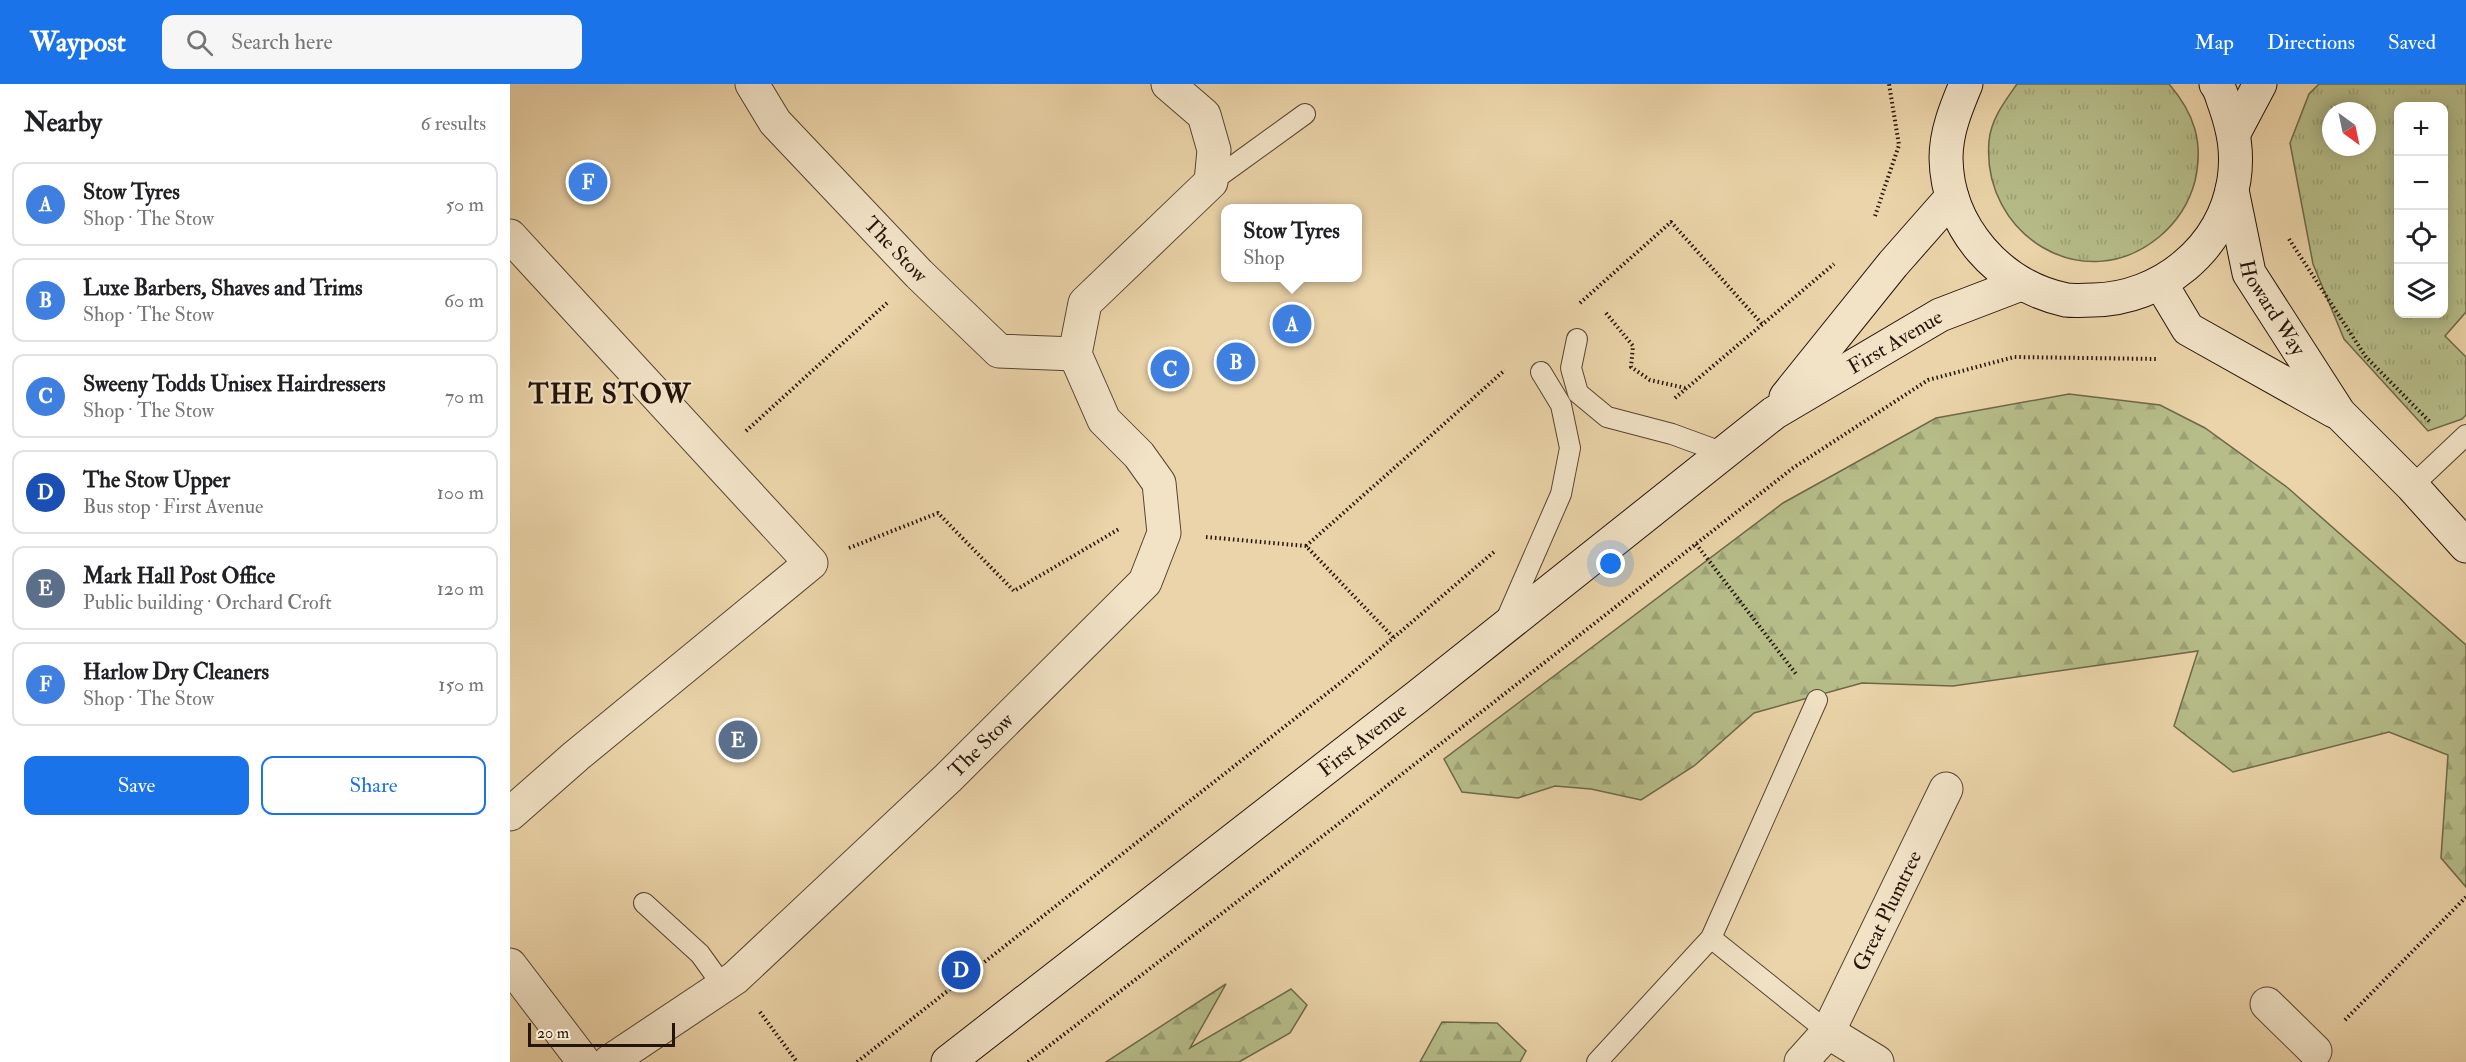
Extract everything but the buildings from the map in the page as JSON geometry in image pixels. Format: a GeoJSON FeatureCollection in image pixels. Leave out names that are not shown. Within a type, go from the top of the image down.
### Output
{"type":"FeatureCollection","features":[{"type":"Feature","properties":{"kind":"street","name":"The Stow"},"geometry":{"type":"LineString","coordinates":[[609,1062],[729,982],[948,778],[1145,582],[1164,533],[1159,483],[1139,455],[1104,420],[1075,354],[999,351],[919,274],[775,122],[752,84]]}},
{"type":"Feature","properties":{"kind":"street"},"geometry":{"type":"LineString","coordinates":[[1075,354],[1085,303],[1211,182],[1214,150],[1204,115],[1168,84]]}},
{"type":"Feature","properties":{"kind":"street"},"geometry":{"type":"LineString","coordinates":[[1966,84],[1951,119],[1946,158],[1952,197],[1967,232],[1991,261],[2021,284],[2067,300],[2115,299],[2160,284],[2193,260],[2212,236],[2218,227],[2232,190],[2236,161],[2235,133],[2216,84]]}},
{"type":"Feature","properties":{"kind":"street"},"geometry":{"type":"LineString","coordinates":[[2235,133],[2260,84]]}},
{"type":"Feature","properties":{"kind":"street","name":"Howard Way"},"geometry":{"type":"LineString","coordinates":[[2232,190],[2249,273],[2339,413],[2412,486],[2466,546]]}},
{"type":"Feature","properties":{"kind":"street","name":"First Avenue"},"geometry":{"type":"LineString","coordinates":[[1774,413],[1893,264],[1952,197]]}},
{"type":"Feature","properties":{"kind":"street"},"geometry":{"type":"LineString","coordinates":[[510,236],[811,563],[576,756],[510,814]]}},
{"type":"Feature","properties":{"kind":"street","name":"First Avenue"},"geometry":{"type":"LineString","coordinates":[[948,1062],[1502,630],[1774,413],[1940,315],[2021,284]]}},
{"type":"Feature","properties":{"kind":"street","name":"Howard Way"},"geometry":{"type":"LineString","coordinates":[[2160,284],[2188,329],[2339,413]]}},
{"type":"Feature","properties":{"kind":"street","name":"Great Plumtree"},"geometry":{"type":"LineString","coordinates":[[1801,1062],[1828,1032],[1946,789]]}},
{"type":"Feature","properties":{"kind":"street"},"geometry":{"type":"LineString","coordinates":[[510,965],[584,1062]]}},
{"type":"Feature","properties":{"kind":"street"},"geometry":{"type":"LineString","coordinates":[[2267,1004],[2315,1058]]}},
{"type":"Feature","properties":{"kind":"street"},"geometry":{"type":"LineString","coordinates":[[1828,1032],[1876,1062]]}},
{"type":"Feature","properties":{"kind":"lane"},"geometry":{"type":"LineString","coordinates":[[1211,182],[1305,114]]}},
{"type":"Feature","properties":{"kind":"lane"},"geometry":{"type":"LineString","coordinates":[[1577,339],[1571,368],[1578,393],[1607,417],[1672,434],[1724,453]]}},
{"type":"Feature","properties":{"kind":"lane"},"geometry":{"type":"LineString","coordinates":[[1502,630],[1562,494],[1570,448],[1560,405],[1541,372]]}},
{"type":"Feature","properties":{"kind":"lane"},"geometry":{"type":"LineString","coordinates":[[2412,486],[2460,441]]}},
{"type":"Feature","properties":{"kind":"lane"},"geometry":{"type":"LineString","coordinates":[[1597,1062],[1711,938],[1817,700]]}},
{"type":"Feature","properties":{"kind":"lane"},"geometry":{"type":"LineString","coordinates":[[644,903],[729,982]]}},
{"type":"Feature","properties":{"kind":"lane"},"geometry":{"type":"LineString","coordinates":[[1711,938],[1828,1032]]}},
{"type":"Feature","properties":{"kind":"path"},"geometry":{"type":"LineString","coordinates":[[1872,225],[1899,145],[1889,84]]}},
{"type":"Feature","properties":{"kind":"path"},"geometry":{"type":"LineString","coordinates":[[1580,303],[1671,222],[1762,324]]}},
{"type":"Feature","properties":{"kind":"path"},"geometry":{"type":"LineString","coordinates":[[2289,241],[2367,357],[2460,441]]}},
{"type":"Feature","properties":{"kind":"path"},"geometry":{"type":"LineString","coordinates":[[1642,427],[1842,258]]}},
{"type":"Feature","properties":{"kind":"path"},"geometry":{"type":"LineString","coordinates":[[715,459],[919,274]]}},
{"type":"Feature","properties":{"kind":"path"},"geometry":{"type":"LineString","coordinates":[[1606,313],[1633,346],[1631,367],[1650,380],[1686,388]]}},
{"type":"Feature","properties":{"kind":"path"},"geometry":{"type":"LineString","coordinates":[[1028,1062],[1328,832],[1793,468],[1928,380],[2014,357],[2166,359]]}},
{"type":"Feature","properties":{"kind":"path"},"geometry":{"type":"LineString","coordinates":[[1306,546],[1508,366]]}},
{"type":"Feature","properties":{"kind":"path"},"geometry":{"type":"LineString","coordinates":[[811,563],[938,513],[1014,591],[1122,527],[1306,546],[1394,638]]}},
{"type":"Feature","properties":{"kind":"path"},"geometry":{"type":"LineString","coordinates":[[1695,544],[1817,700]]}},
{"type":"Feature","properties":{"kind":"path"},"geometry":{"type":"LineString","coordinates":[[857,1062],[1325,695],[1500,547]]}},
{"type":"Feature","properties":{"kind":"path"},"geometry":{"type":"LineString","coordinates":[[2315,1058],[2466,897]]}},
{"type":"Feature","properties":{"kind":"path"},"geometry":{"type":"LineString","coordinates":[[729,982],[797,1062]]}},
{"type":"Feature","properties":{"kind":"green space"},"geometry":{"type":"Polygon","coordinates":[[[2017,84],[2169,84],[2191,117],[2197,141],[2195,181],[2182,212],[2159,237],[2130,255],[2100,261],[2070,259],[2043,248],[2019,229],[2002,204],[1991,175],[1990,133],[2003,104],[2017,84]]]}},
{"type":"Feature","properties":{"kind":"green space"},"geometry":{"type":"Polygon","coordinates":[[[2319,84],[2466,84],[2466,312],[2445,336],[2466,357],[2466,415],[2462,419],[2428,431],[2344,339],[2313,264],[2290,143],[2309,94],[2319,84]]]}},
{"type":"Feature","properties":{"kind":"green space"},"geometry":{"type":"Polygon","coordinates":[[[2069,394],[2160,405],[2205,428],[2288,488],[2466,645],[2466,887],[2441,858],[2448,755],[2389,732],[2233,772],[2174,726],[2198,651],[1953,686],[1862,683],[1754,713],[1694,766],[1641,800],[1591,789],[1555,786],[1518,798],[1462,792],[1444,759],[1783,503],[1936,418],[2069,394]]]}},
{"type":"Feature","properties":{"kind":"green space"},"geometry":{"type":"Polygon","coordinates":[[[1226,984],[1190,1048],[1291,989],[1307,1005],[1290,1033],[1239,1062],[1106,1062],[1226,984]]]}},
{"type":"Feature","properties":{"kind":"green space"},"geometry":{"type":"Polygon","coordinates":[[[1442,1022],[1497,1023],[1526,1051],[1520,1062],[1420,1062],[1442,1022]]]}},
{"type":"Feature","properties":{"kind":"place","name":"Harlow Dry Cleaners"},"geometry":{"type":"Point","coordinates":[588,182]}},
{"type":"Feature","properties":{"kind":"place","name":"Stow Tyres"},"geometry":{"type":"Point","coordinates":[1292,324]}},
{"type":"Feature","properties":{"kind":"place","name":"Luxe Barbers, Shaves and Trims"},"geometry":{"type":"Point","coordinates":[1236,362]}},
{"type":"Feature","properties":{"kind":"place","name":"Sweeny Todds Unisex Hairdressers"},"geometry":{"type":"Point","coordinates":[1170,369]}},
{"type":"Feature","properties":{"kind":"place","name":"Mark Hall Post Office"},"geometry":{"type":"Point","coordinates":[738,740]}},
{"type":"Feature","properties":{"kind":"place","name":"The Stow Upper"},"geometry":{"type":"Point","coordinates":[961,970]}},
{"type":"Feature","properties":{"kind":"district","name":"THE STOW"},"geometry":{"type":"Point","coordinates":[610,394]}}]}
